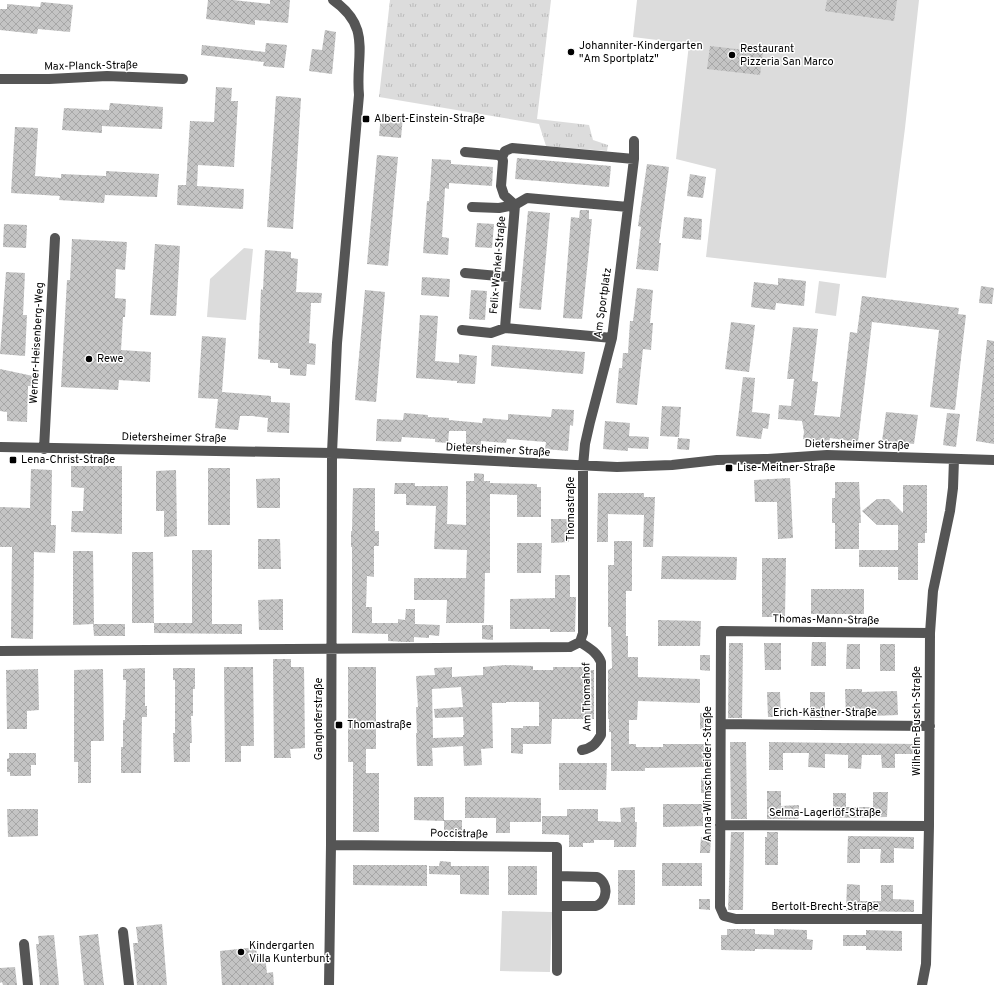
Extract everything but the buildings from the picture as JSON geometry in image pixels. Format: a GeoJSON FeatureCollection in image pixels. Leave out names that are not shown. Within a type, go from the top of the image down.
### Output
{"type":"FeatureCollection","features":[{"type":"Feature","properties":{"kind":"street"},"geometry":{"type":"LineString","coordinates":[[332,453],[337,343],[359,95],[358,83],[360,54],[360,39],[356,25],[349,14],[333,0]]}},
{"type":"Feature","properties":{"kind":"street","name":"Max-Planck-Straße"},"geometry":{"type":"LineString","coordinates":[[0,79],[49,79],[107,76],[183,79]]}},
{"type":"Feature","properties":{"kind":"street","name":"Am Sportplatz"},"geometry":{"type":"LineString","coordinates":[[583,466],[585,444],[612,338],[634,159],[634,141]]}},
{"type":"Feature","properties":{"kind":"street"},"geometry":{"type":"LineString","coordinates":[[465,152],[498,155],[502,157],[505,151],[512,148],[634,159]]}},
{"type":"Feature","properties":{"kind":"street","name":"Felix-Wankel-Straße"},"geometry":{"type":"LineString","coordinates":[[502,157],[501,186],[504,195],[515,205]]}},
{"type":"Feature","properties":{"kind":"street","name":"Felix-Wankel-Straße"},"geometry":{"type":"LineString","coordinates":[[472,207],[499,208],[515,205],[527,198],[628,207]]}},
{"type":"Feature","properties":{"kind":"street","name":"Felix-Wankel-Straße"},"geometry":{"type":"LineString","coordinates":[[505,328],[515,205]]}},
{"type":"Feature","properties":{"kind":"street","name":"Werner-Heisenberg-Weg"},"geometry":{"type":"LineString","coordinates":[[44,449],[55,238]]}},
{"type":"Feature","properties":{"kind":"street"},"geometry":{"type":"LineString","coordinates":[[465,273],[509,277]]}},
{"type":"Feature","properties":{"kind":"street","name":"Felix-Wankel-Straße"},"geometry":{"type":"LineString","coordinates":[[462,330],[491,333],[505,328],[612,338]]}},
{"type":"Feature","properties":{"kind":"street","name":"Dietersheimer Straße"},"geometry":{"type":"LineString","coordinates":[[0,447],[44,449],[332,453],[617,467],[672,465],[701,461],[816,455],[994,460]]}},
{"type":"Feature","properties":{"kind":"street","name":"Ganghoferstraße"},"geometry":{"type":"LineString","coordinates":[[329,985],[331,845],[332,453]]}},
{"type":"Feature","properties":{"kind":"street","name":"Wilhelm-Busch-Straße"},"geometry":{"type":"LineString","coordinates":[[922,985],[926,964],[929,826],[930,633],[933,591],[950,511],[953,488],[954,459]]}},
{"type":"Feature","properties":{"kind":"street","name":"Thomastraße"},"geometry":{"type":"LineString","coordinates":[[580,642],[583,632],[583,466]]}},
{"type":"Feature","properties":{"kind":"street","name":"Thomas-Mann-Straße"},"geometry":{"type":"LineString","coordinates":[[721,631],[930,633]]}},
{"type":"Feature","properties":{"kind":"street","name":"Anna-Wimschneider-Straße"},"geometry":{"type":"LineString","coordinates":[[721,631],[720,907],[724,916]]}},
{"type":"Feature","properties":{"kind":"street"},"geometry":{"type":"LineString","coordinates":[[0,651],[570,647],[580,642]]}},
{"type":"Feature","properties":{"kind":"street","name":"Am Thomahof"},"geometry":{"type":"LineString","coordinates":[[580,642],[594,651],[599,656],[601,662],[600,735],[597,742],[590,748],[582,750]]}},
{"type":"Feature","properties":{"kind":"street","name":"Erich-Kästner-Straße"},"geometry":{"type":"LineString","coordinates":[[721,724],[930,726]]}},
{"type":"Feature","properties":{"kind":"street","name":"Selma-Lagerlöf-Straße"},"geometry":{"type":"LineString","coordinates":[[720,825],[929,826]]}},
{"type":"Feature","properties":{"kind":"street","name":"Poccistraße"},"geometry":{"type":"LineString","coordinates":[[331,845],[557,847],[557,971]]}},
{"type":"Feature","properties":{"kind":"street"},"geometry":{"type":"LineString","coordinates":[[557,876],[597,877],[602,879],[605,892],[604,899],[596,906],[557,906]]}},
{"type":"Feature","properties":{"kind":"street","name":"Bertolt-Brecht-Straße"},"geometry":{"type":"LineString","coordinates":[[724,916],[736,919],[927,919]]}},
{"type":"Feature","properties":{"kind":"street"},"geometry":{"type":"LineString","coordinates":[[123,932],[129,985]]}},
{"type":"Feature","properties":{"kind":"street"},"geometry":{"type":"LineString","coordinates":[[24,944],[28,985]]}},
{"type":"Feature","properties":{"kind":"green space"},"geometry":{"type":"Polygon","coordinates":[[[390,0],[551,0],[537,119],[589,125],[593,140],[608,145],[607,151],[546,146],[539,124],[379,97],[390,0]]]}},
{"type":"Feature","properties":{"kind":"green space"},"geometry":{"type":"Polygon","coordinates":[[[637,0],[919,0],[886,278],[706,257],[716,169],[676,159],[689,44],[633,37],[637,0]]]}},
{"type":"Feature","properties":{"kind":"green space"},"geometry":{"type":"Polygon","coordinates":[[[244,248],[253,249],[246,320],[207,317],[210,279],[244,248]]]}},
{"type":"Feature","properties":{"kind":"green space"},"geometry":{"type":"Polygon","coordinates":[[[819,281],[840,284],[836,316],[815,313],[819,281]]]}},
{"type":"Feature","properties":{"kind":"green space"},"geometry":{"type":"Polygon","coordinates":[[[502,911],[552,912],[550,972],[500,971],[502,911]]]}},
{"type":"Feature","properties":{"kind":"place","name":"Johanniter-Kindergarten \"Am Sportplatz\""},"geometry":{"type":"Point","coordinates":[571,52]}},
{"type":"Feature","properties":{"kind":"place","name":"Restaurant Pizzeria San Marco"},"geometry":{"type":"Point","coordinates":[732,55]}},
{"type":"Feature","properties":{"kind":"place","name":"Albert-Einstein-Straße"},"geometry":{"type":"Point","coordinates":[366,119]}},
{"type":"Feature","properties":{"kind":"place","name":"Rewe"},"geometry":{"type":"Point","coordinates":[89,359]}},
{"type":"Feature","properties":{"kind":"place","name":"Lena-Christ-Straße"},"geometry":{"type":"Point","coordinates":[13,460]}},
{"type":"Feature","properties":{"kind":"place","name":"Lise-Meitner-Straße"},"geometry":{"type":"Point","coordinates":[729,468]}},
{"type":"Feature","properties":{"kind":"place","name":"Thomastraße"},"geometry":{"type":"Point","coordinates":[339,725]}},
{"type":"Feature","properties":{"kind":"place","name":"Kindergarten Villa Kunterbunt"},"geometry":{"type":"Point","coordinates":[241,952]}}]}
